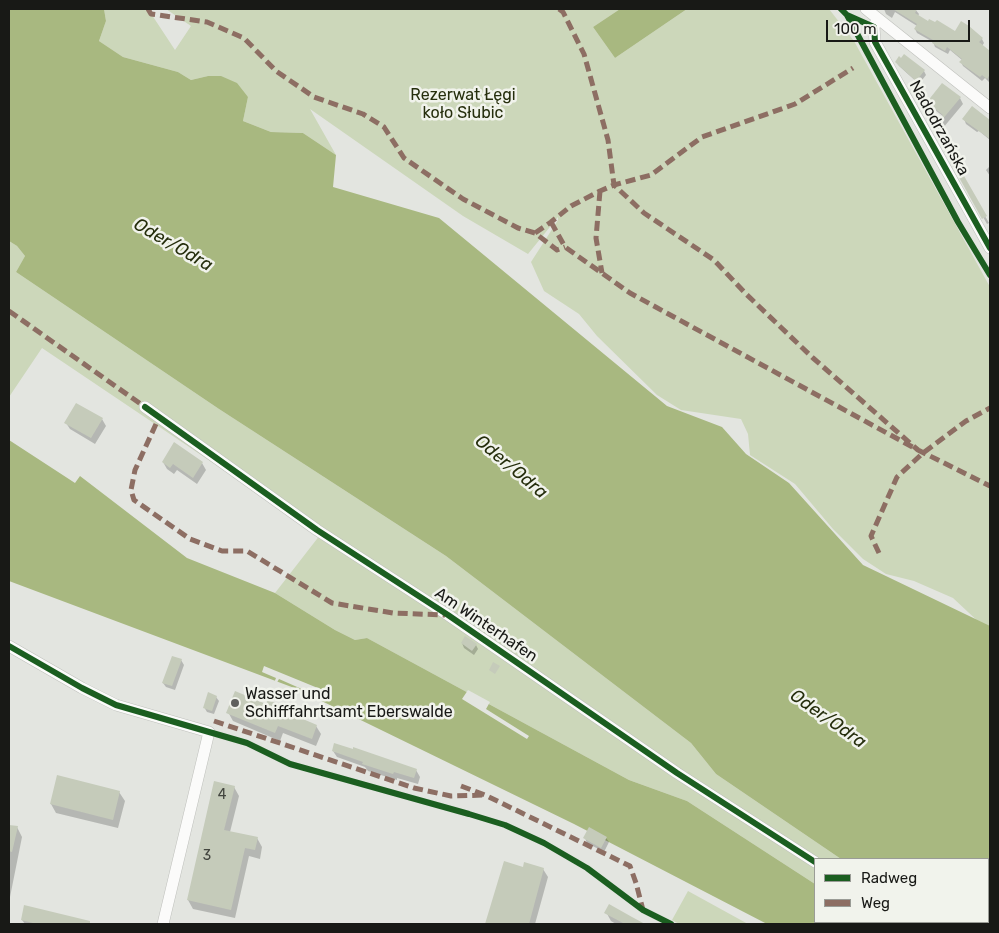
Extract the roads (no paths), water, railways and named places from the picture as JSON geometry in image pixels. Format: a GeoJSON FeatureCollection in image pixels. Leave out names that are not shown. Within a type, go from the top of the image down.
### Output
{"type":"FeatureCollection","features":[{"type":"Feature","properties":{"kind":"street"},"geometry":{"type":"LineString","coordinates":[[866,9],[990,108]]}},
{"type":"Feature","properties":{"kind":"street","name":"Nadodrzańska"},"geometry":{"type":"LineString","coordinates":[[877,19],[874,27],[875,42],[990,248]]}},
{"type":"Feature","properties":{"kind":"street","name":"Am Winterhafen"},"geometry":{"type":"LineString","coordinates":[[145,407],[317,530],[448,615],[677,773],[814,861]]}},
{"type":"Feature","properties":{"kind":"street"},"geometry":{"type":"LineString","coordinates":[[9,646],[82,688],[116,705],[209,732],[163,924]]}},
{"type":"Feature","properties":{"kind":"water","name":"Oder/Odra"},"geometry":{"type":"Polygon","coordinates":[[[9,9],[104,9],[106,21],[99,41],[123,57],[178,72],[191,80],[208,76],[221,76],[237,83],[248,97],[243,121],[271,132],[303,133],[336,155],[333,187],[439,218],[667,406],[722,427],[746,454],[789,483],[863,565],[990,626],[990,924],[943,923],[989,923],[989,858],[840,858],[716,774],[691,743],[446,556],[219,409],[16,272],[25,256],[17,246],[9,241],[9,9]]]}},
{"type":"Feature","properties":{"kind":"water"},"geometry":{"type":"Polygon","coordinates":[[[620,9],[687,9],[615,58],[593,27],[620,9]]]}},
{"type":"Feature","properties":{"kind":"water"},"geometry":{"type":"Polygon","coordinates":[[[9,440],[75,483],[80,476],[187,558],[275,593],[335,630],[355,640],[367,638],[629,780],[687,801],[814,883],[814,923],[875,924],[767,924],[574,824],[297,689],[9,581],[9,440]]]}},
{"type":"Feature","properties":{"kind":"place","name":"Wasser und Schifffahrtsamt Eberswalde"},"geometry":{"type":"Point","coordinates":[235,703]}},
{"type":"Feature","properties":{"kind":"park label","name":"Rezerwat Łęgi koło Słubic"},"geometry":{"type":"Point","coordinates":[463,104]}}]}
